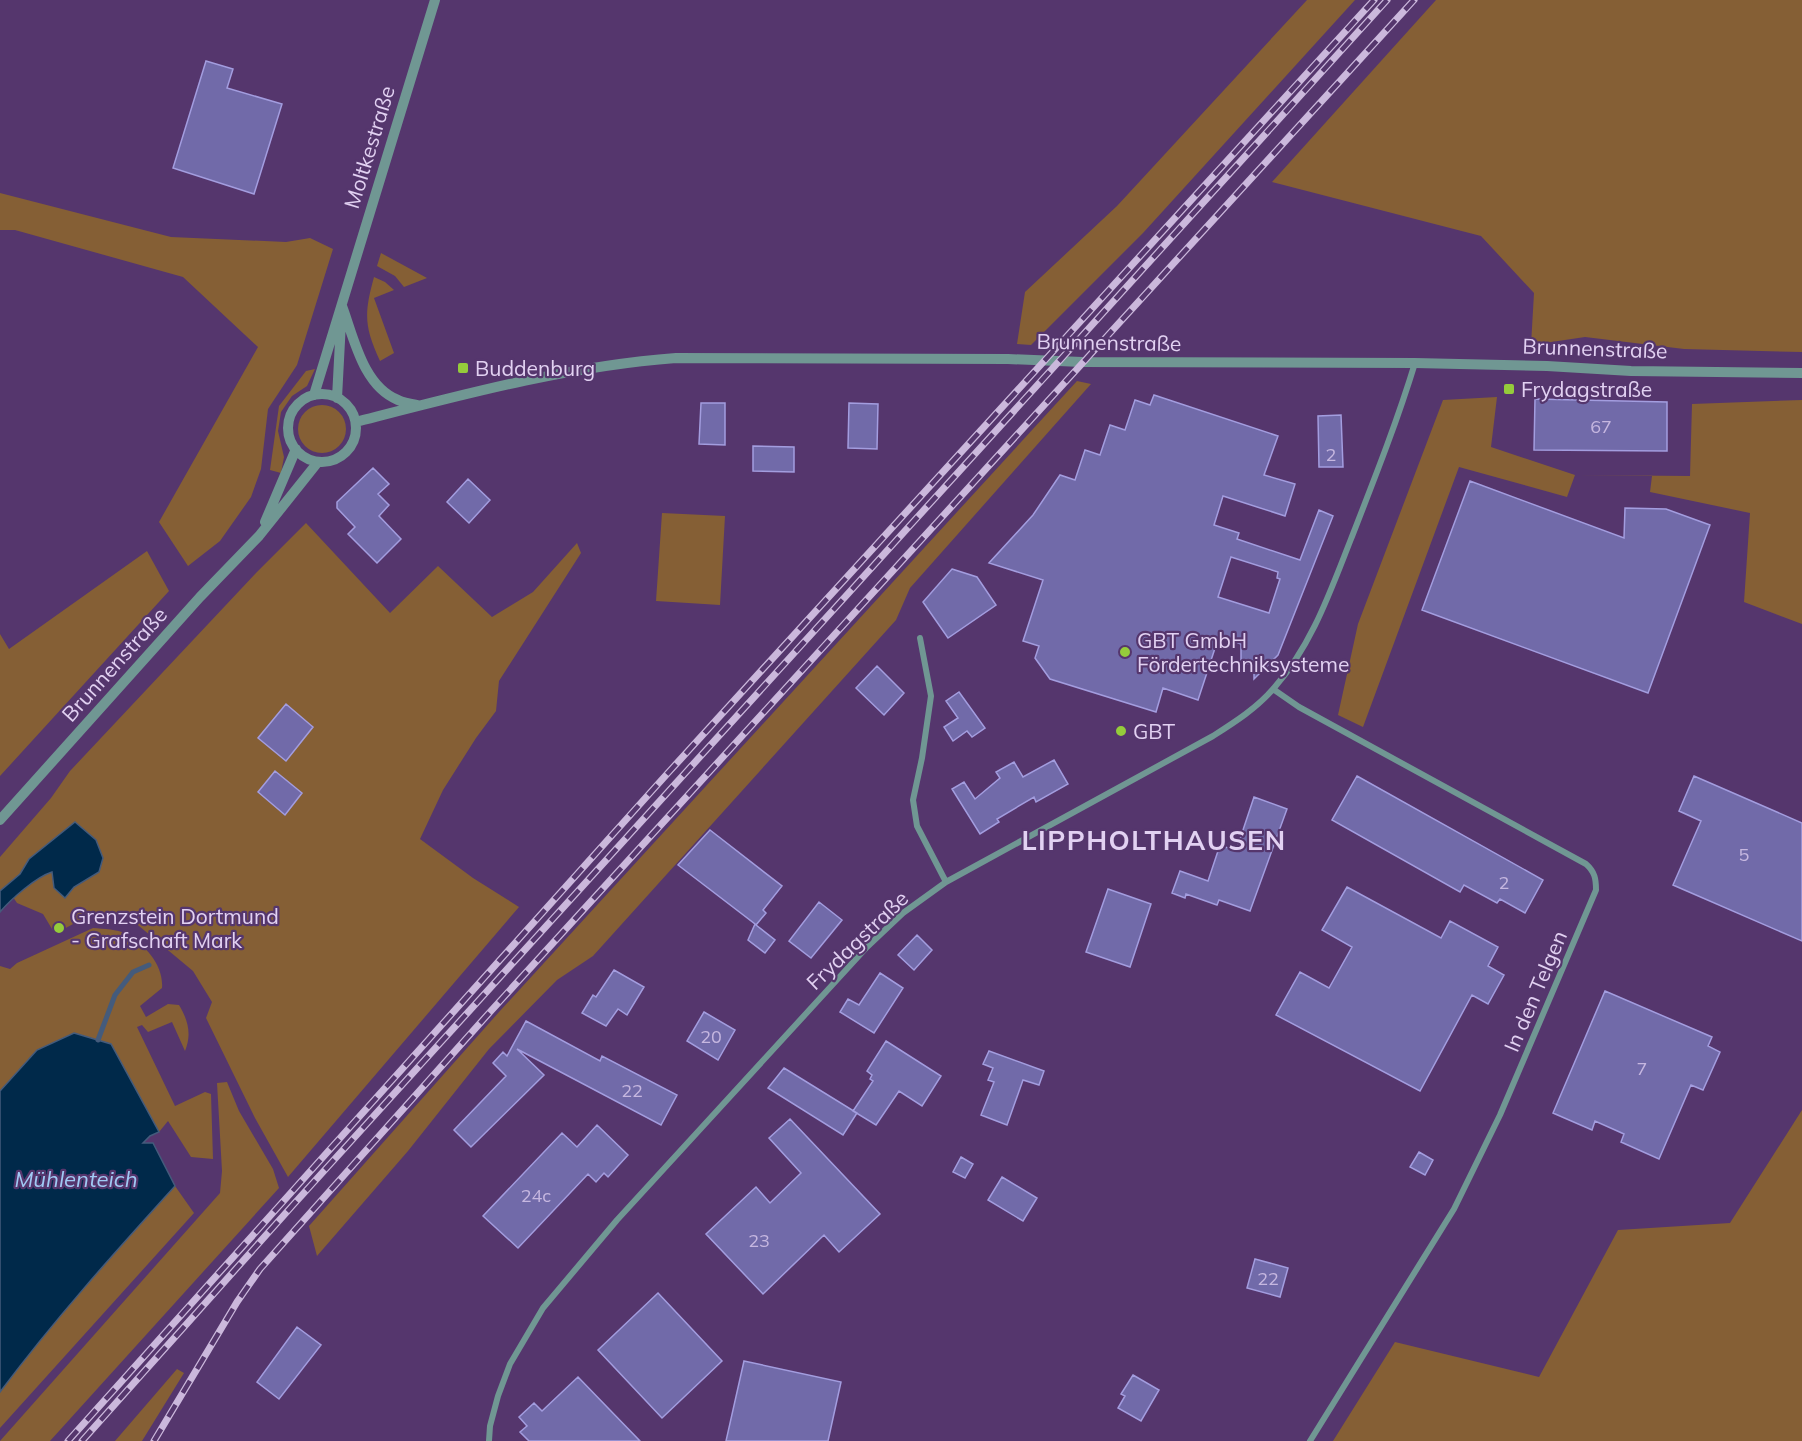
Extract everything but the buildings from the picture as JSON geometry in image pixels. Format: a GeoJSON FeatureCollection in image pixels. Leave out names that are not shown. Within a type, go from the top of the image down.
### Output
{"type":"FeatureCollection","features":[{"type":"Feature","properties":{"kind":"street","name":"Moltkestraße"},"geometry":{"type":"LineString","coordinates":[[314,395],[435,0]]}},
{"type":"Feature","properties":{"kind":"street","name":"Moltkestraße"},"geometry":{"type":"LineString","coordinates":[[338,398],[342,306]]}},
{"type":"Feature","properties":{"kind":"street"},"geometry":{"type":"LineString","coordinates":[[342,306],[364,364],[374,381],[383,391],[398,400],[419,406]]}},
{"type":"Feature","properties":{"kind":"street","name":"Brunnenstraße"},"geometry":{"type":"LineString","coordinates":[[356,422],[602,365],[676,358],[997,359],[1101,363],[1415,363],[1547,366],[1631,371],[1802,373]]}},
{"type":"Feature","properties":{"kind":"street","name":"Frydagstraße"},"geometry":{"type":"LineString","coordinates":[[489,1441],[490,1425],[498,1396],[510,1365],[526,1333],[543,1308],[632,1203],[867,947],[903,913],[946,882],[1213,736],[1251,711],[1273,689],[1296,660],[1316,626],[1392,436],[1415,363]]}},
{"type":"Feature","properties":{"kind":"street"},"geometry":{"type":"LineString","coordinates":[[314,395],[330,395],[338,398],[352,412],[356,422],[351,447],[342,456],[330,461],[318,462],[306,458],[296,450],[290,439],[288,428],[290,416],[304,399],[314,395]]}},
{"type":"Feature","properties":{"kind":"street","name":"Brunnenstraße"},"geometry":{"type":"LineString","coordinates":[[259,536],[296,450]]}},
{"type":"Feature","properties":{"kind":"street","name":"Brunnenstraße"},"geometry":{"type":"LineString","coordinates":[[0,820],[200,597],[259,536],[318,462]]}},
{"type":"Feature","properties":{"kind":"street"},"geometry":{"type":"LineString","coordinates":[[920,638],[931,696],[913,800],[917,826],[946,882]]}},
{"type":"Feature","properties":{"kind":"street","name":"In den Telgen"},"geometry":{"type":"LineString","coordinates":[[1273,689],[1299,707],[1586,864],[1593,871],[1596,880],[1596,890],[1500,1115],[1454,1209],[1310,1441]]}},
{"type":"Feature","properties":{"kind":"shaded area"},"geometry":{"type":"Polygon","coordinates":[[[1307,0],[1355,0],[1143,233],[1031,345],[1017,344],[1025,292],[1117,206],[1307,0]]]}},
{"type":"Feature","properties":{"kind":"shaded area"},"geometry":{"type":"Polygon","coordinates":[[[1436,0],[1802,0],[1802,352],[1684,349],[1585,337],[1531,345],[1534,293],[1481,236],[1272,182],[1436,0]]]}},
{"type":"Feature","properties":{"kind":"shaded area"},"geometry":{"type":"Polygon","coordinates":[[[0,193],[171,237],[286,242],[310,238],[333,249],[297,365],[268,409],[261,469],[251,497],[220,541],[188,566],[159,522],[258,347],[183,277],[15,230],[0,230],[0,193]]]}},
{"type":"Feature","properties":{"kind":"shaded area"},"geometry":{"type":"Polygon","coordinates":[[[381,253],[427,278],[404,287],[395,276],[377,266],[381,253]]]}},
{"type":"Feature","properties":{"kind":"shaded area"},"geometry":{"type":"Polygon","coordinates":[[[374,277],[385,282],[394,290],[374,298],[394,353],[380,361],[367,320],[368,301],[374,277]]]}},
{"type":"Feature","properties":{"kind":"shaded area"},"geometry":{"type":"Polygon","coordinates":[[[315,369],[307,386],[292,396],[281,412],[278,431],[284,457],[281,473],[270,470],[279,406],[306,371],[315,369]]]}},
{"type":"Feature","properties":{"kind":"shaded area"},"geometry":{"type":"Polygon","coordinates":[[[1077,381],[1091,384],[910,588],[896,620],[593,956],[557,980],[489,1049],[408,1151],[317,1256],[309,1226],[499,1012],[1077,381]]]}},
{"type":"Feature","properties":{"kind":"shaded area"},"geometry":{"type":"Polygon","coordinates":[[[1497,397],[1491,447],[1575,475],[1567,497],[1459,467],[1363,727],[1338,715],[1358,624],[1443,400],[1497,397]]]}},
{"type":"Feature","properties":{"kind":"shaded area"},"geometry":{"type":"Polygon","coordinates":[[[1802,400],[1802,624],[1744,602],[1750,513],[1650,492],[1652,476],[1575,475],[1690,476],[1692,404],[1802,400]]]}},
{"type":"Feature","properties":{"kind":"shaded area"},"geometry":{"type":"Polygon","coordinates":[[[317,405],[327,405],[342,415],[346,429],[345,438],[336,449],[327,453],[317,453],[302,443],[298,434],[298,424],[308,409],[317,405]]]}},
{"type":"Feature","properties":{"kind":"shaded area"},"geometry":{"type":"Polygon","coordinates":[[[662,513],[725,516],[720,605],[656,601],[662,513]]]}},
{"type":"Feature","properties":{"kind":"shaded area"},"geometry":{"type":"Polygon","coordinates":[[[306,523],[390,613],[438,566],[492,617],[533,592],[577,543],[581,553],[499,681],[496,711],[443,790],[420,839],[473,878],[519,907],[288,1177],[255,1118],[206,1018],[212,1002],[193,971],[127,916],[91,914],[55,934],[43,914],[17,903],[13,897],[52,871],[54,888],[65,898],[74,887],[85,881],[75,822],[29,859],[20,874],[0,891],[0,857],[51,798],[70,771],[306,523]]]}},
{"type":"Feature","properties":{"kind":"shaded area"},"geometry":{"type":"Polygon","coordinates":[[[147,551],[169,591],[0,776],[0,634],[9,649],[147,551]]]}},
{"type":"Feature","properties":{"kind":"shaded area"},"geometry":{"type":"Polygon","coordinates":[[[93,928],[115,930],[126,934],[147,950],[157,964],[162,988],[140,1006],[146,1017],[168,1004],[179,1005],[187,1022],[189,1033],[185,1051],[172,1022],[148,1032],[142,1025],[137,1027],[175,1106],[205,1092],[211,1094],[213,1159],[191,1157],[168,1121],[159,1132],[110,1044],[37,1050],[0,1091],[0,966],[10,969],[17,963],[93,928]]]}},
{"type":"Feature","properties":{"kind":"shaded area"},"geometry":{"type":"Polygon","coordinates":[[[227,1082],[239,1111],[273,1169],[279,1188],[50,1441],[0,1441],[220,1193],[222,1171],[217,1083],[227,1082]]]}},
{"type":"Feature","properties":{"kind":"shaded area"},"geometry":{"type":"Polygon","coordinates":[[[1802,1110],[1802,1441],[1333,1441],[1395,1342],[1539,1377],[1618,1230],[1730,1223],[1802,1110]]]}},
{"type":"Feature","properties":{"kind":"shaded area"},"geometry":{"type":"Polygon","coordinates":[[[175,1186],[194,1213],[0,1428],[0,1392],[31,1351],[109,1258],[175,1186]]]}},
{"type":"Feature","properties":{"kind":"shaded area"},"geometry":{"type":"Polygon","coordinates":[[[177,1369],[184,1373],[142,1441],[115,1441],[177,1369]]]}},
{"type":"Feature","properties":{"kind":"water"},"geometry":{"type":"Polygon","coordinates":[[[75,822],[96,840],[103,858],[99,872],[74,887],[65,898],[54,888],[52,872],[24,889],[0,912],[0,891],[20,874],[29,859],[75,822]]]}},
{"type":"Feature","properties":{"kind":"water","name":"Mühlenteich"},"geometry":{"type":"Polygon","coordinates":[[[74,1033],[111,1044],[159,1132],[150,1136],[143,1143],[153,1143],[175,1186],[63,1313],[0,1392],[0,1091],[37,1050],[74,1033]]]}},
{"type":"Feature","properties":{"kind":"waterway"},"geometry":{"type":"LineString","coordinates":[[98,1040],[115,995],[133,972],[149,965]]}},
{"type":"Feature","properties":{"kind":"railway"},"geometry":{"type":"LineString","coordinates":[[68,1441],[667,774],[1374,0]]}},
{"type":"Feature","properties":{"kind":"railway"},"geometry":{"type":"LineString","coordinates":[[82,1441],[293,1205],[1387,0]]}},
{"type":"Feature","properties":{"kind":"railway"},"geometry":{"type":"LineString","coordinates":[[154,1441],[237,1302],[260,1269],[490,1012],[1414,0]]}},
{"type":"Feature","properties":{"kind":"place","name":"Buddenburg"},"geometry":{"type":"Point","coordinates":[463,368]}},
{"type":"Feature","properties":{"kind":"place","name":"Frydagstraße"},"geometry":{"type":"Point","coordinates":[1509,389]}},
{"type":"Feature","properties":{"kind":"place","name":"GBT GmbH Fördertechniksysteme"},"geometry":{"type":"Point","coordinates":[1125,652]}},
{"type":"Feature","properties":{"kind":"place","name":"GBT"},"geometry":{"type":"Point","coordinates":[1121,731]}},
{"type":"Feature","properties":{"kind":"place","name":"Grenzstein Dortmund - Grafschaft Mark"},"geometry":{"type":"Point","coordinates":[59,928]}},
{"type":"Feature","properties":{"kind":"district","name":"LIPPHOLTHAUSEN"},"geometry":{"type":"Point","coordinates":[1154,840]}}]}
